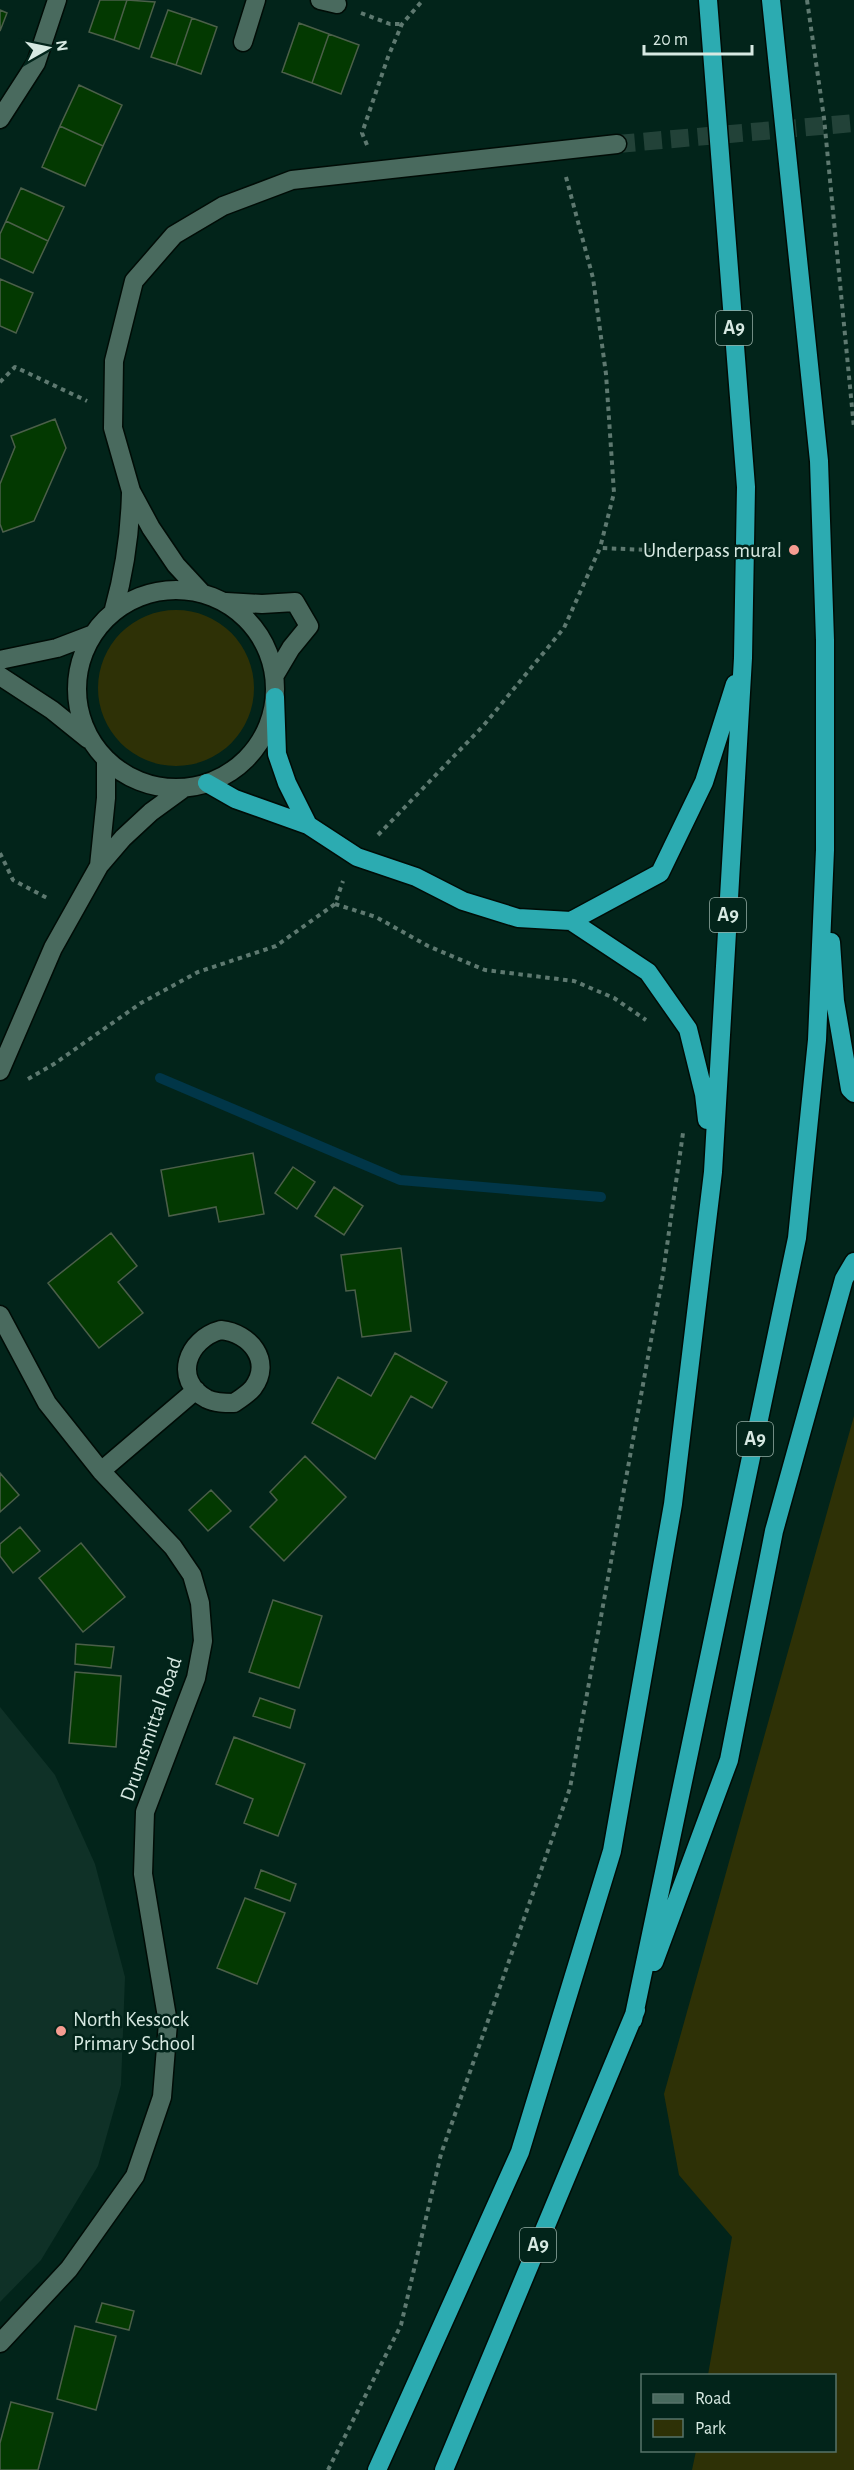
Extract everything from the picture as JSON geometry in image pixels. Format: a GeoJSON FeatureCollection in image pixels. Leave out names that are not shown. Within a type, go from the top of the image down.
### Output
{"type":"FeatureCollection","features":[{"type":"Feature","properties":{"kind":"highway","name":"A9"},"geometry":{"type":"LineString","coordinates":[[377,2470],[520,2152],[612,1851],[673,1504],[713,1172],[743,657],[746,487],[708,0]]}},
{"type":"Feature","properties":{"kind":"highway","name":"A9"},"geometry":{"type":"LineString","coordinates":[[633,2020],[797,1238],[817,1040],[825,850],[825,640],[819,461],[771,0]]}},
{"type":"Feature","properties":{"kind":"highway","name":"A9"},"geometry":{"type":"LineString","coordinates":[[713,1172],[704,1094],[688,1029],[648,972],[572,921],[660,873],[704,782],[743,657]]}},
{"type":"Feature","properties":{"kind":"highway"},"geometry":{"type":"LineString","coordinates":[[275,697],[277,754],[287,783],[308,825]]}},
{"type":"Feature","properties":{"kind":"highway"},"geometry":{"type":"LineString","coordinates":[[207,783],[235,799],[308,825],[357,857],[416,878],[463,901],[518,918],[572,921]]}},
{"type":"Feature","properties":{"kind":"highway","name":"A9"},"geometry":{"type":"LineString","coordinates":[[825,850],[835,1001],[850,1089],[854,1093]]}},
{"type":"Feature","properties":{"kind":"highway","name":"A9"},"geometry":{"type":"LineString","coordinates":[[444,2470],[633,2020],[729,1760],[774,1531],[844,1279],[854,1262]]}},
{"type":"Feature","properties":{"kind":"street"},"geometry":{"type":"LineString","coordinates":[[0,119],[36,63],[57,0]]}},
{"type":"Feature","properties":{"kind":"street"},"geometry":{"type":"LineString","coordinates":[[243,42],[256,0]]}},
{"type":"Feature","properties":{"kind":"street"},"geometry":{"type":"LineString","coordinates":[[201,592],[176,565],[151,528],[131,491],[114,428],[114,361],[134,282],[174,235],[223,206],[292,180],[617,144]]}},
{"type":"Feature","properties":{"kind":"street"},"geometry":{"type":"LineString","coordinates":[[114,609],[122,580],[130,533],[131,491]]}},
{"type":"Feature","properties":{"kind":"street"},"geometry":{"type":"LineString","coordinates":[[171,589],[201,592],[226,602],[249,621],[266,646],[275,675],[275,697],[269,725],[254,750],[233,770],[207,783],[184,788],[156,787],[129,777],[106,761],[90,740],[79,715],[75,687],[80,660],[91,635],[114,609],[141,595],[171,589]]}},
{"type":"Feature","properties":{"kind":"street"},"geometry":{"type":"LineString","coordinates":[[226,602],[262,604],[295,602],[309,626],[291,648],[275,675]]}},
{"type":"Feature","properties":{"kind":"street"},"geometry":{"type":"LineString","coordinates":[[0,660],[57,648],[91,635]]}},
{"type":"Feature","properties":{"kind":"street"},"geometry":{"type":"LineString","coordinates":[[0,676],[52,710],[90,740]]}},
{"type":"Feature","properties":{"kind":"street"},"geometry":{"type":"LineString","coordinates":[[99,866],[106,798],[106,761]]}},
{"type":"Feature","properties":{"kind":"street"},"geometry":{"type":"LineString","coordinates":[[0,1071],[53,948],[99,866],[144,819],[184,788]]}},
{"type":"Feature","properties":{"kind":"street","name":"Drumsmittal Road"},"geometry":{"type":"LineString","coordinates":[[0,1315],[47,1402],[101,1471],[173,1547],[192,1575],[200,1603],[203,1641],[196,1678],[145,1812],[143,1874],[168,2023],[162,2097],[135,2176],[69,2269],[0,2343]]}},
{"type":"Feature","properties":{"kind":"street"},"geometry":{"type":"LineString","coordinates":[[221,1330],[243,1336],[250,1342],[257,1353],[260,1365],[258,1378],[253,1388],[234,1403],[207,1399],[196,1390],[190,1379],[188,1357],[202,1337],[221,1330]]}},
{"type":"Feature","properties":{"kind":"street"},"geometry":{"type":"LineString","coordinates":[[101,1471],[196,1390]]}},
{"type":"Feature","properties":{"kind":"path"},"geometry":{"type":"LineString","coordinates":[[376,170],[362,133],[402,24],[423,0]]}},
{"type":"Feature","properties":{"kind":"path"},"geometry":{"type":"LineString","coordinates":[[807,0],[824,118],[854,428]]}},
{"type":"Feature","properties":{"kind":"path"},"geometry":{"type":"LineString","coordinates":[[329,2],[390,24],[402,24]]}},
{"type":"Feature","properties":{"kind":"path"},"geometry":{"type":"LineString","coordinates":[[357,857],[484,725],[564,628],[600,548],[614,493],[606,374],[593,278],[558,150]]}},
{"type":"Feature","properties":{"kind":"path"},"geometry":{"type":"LineString","coordinates":[[0,388],[1,382],[15,367],[114,413]]}},
{"type":"Feature","properties":{"kind":"path"},"geometry":{"type":"LineString","coordinates":[[600,548],[674,551]]}},
{"type":"Feature","properties":{"kind":"path"},"geometry":{"type":"LineString","coordinates":[[0,853],[13,880],[73,912]]}},
{"type":"Feature","properties":{"kind":"path"},"geometry":{"type":"LineString","coordinates":[[0,1071],[27,1080],[54,1064],[96,1032],[141,1003],[198,972],[276,946],[335,904],[376,917],[428,946],[486,970],[574,981],[614,998],[645,1018],[651,1027]]}},
{"type":"Feature","properties":{"kind":"path"},"geometry":{"type":"LineString","coordinates":[[328,2470],[400,2325],[441,2154],[570,1788],[663,1274],[683,1131]]}},
{"type":"Feature","properties":{"kind":"shaded area","name":"North Kessock Primary School"},"geometry":{"type":"Polygon","coordinates":[[[0,1707],[55,1775],[95,1864],[125,1977],[121,2085],[98,2166],[41,2260],[0,2302],[0,1707]]]}},
{"type":"Feature","properties":{"kind":"green space"},"geometry":{"type":"Polygon","coordinates":[[[176,610],[191,611],[206,616],[220,623],[231,633],[241,644],[248,658],[253,673],[253,703],[248,718],[241,732],[231,743],[220,753],[206,760],[191,765],[176,766],[161,765],[146,760],[132,753],[121,743],[111,732],[104,718],[99,703],[98,688],[99,673],[104,658],[111,644],[121,633],[132,623],[146,616],[161,611],[176,610]]]}},
{"type":"Feature","properties":{"kind":"green space"},"geometry":{"type":"Polygon","coordinates":[[[854,1416],[854,2470],[692,2470],[696,2452],[836,2452],[836,2374],[708,2374],[732,2237],[679,2175],[664,2094],[854,1416]]]}},
{"type":"Feature","properties":{"kind":"building"},"geometry":{"type":"Polygon","coordinates":[[[100,0],[127,0],[114,40],[89,32],[100,0]]]}},
{"type":"Feature","properties":{"kind":"building"},"geometry":{"type":"Polygon","coordinates":[[[127,0],[155,2],[139,49],[114,40],[127,0]]]}},
{"type":"Feature","properties":{"kind":"building"},"geometry":{"type":"Polygon","coordinates":[[[0,10],[7,13],[0,31],[0,10]]]}},
{"type":"Feature","properties":{"kind":"building"},"geometry":{"type":"Polygon","coordinates":[[[168,10],[192,18],[176,65],[151,57],[168,10]]]}},
{"type":"Feature","properties":{"kind":"building"},"geometry":{"type":"Polygon","coordinates":[[[192,18],[217,27],[201,74],[176,65],[192,18]]]}},
{"type":"Feature","properties":{"kind":"building"},"geometry":{"type":"Polygon","coordinates":[[[299,23],[329,34],[312,83],[282,72],[299,23]]]}},
{"type":"Feature","properties":{"kind":"building"},"geometry":{"type":"Polygon","coordinates":[[[329,34],[359,45],[341,94],[312,83],[329,34]]]}},
{"type":"Feature","properties":{"kind":"building"},"geometry":{"type":"Polygon","coordinates":[[[79,85],[122,105],[103,146],[60,126],[79,85]]]}},
{"type":"Feature","properties":{"kind":"building"},"geometry":{"type":"Polygon","coordinates":[[[60,126],[103,146],[85,186],[42,167],[60,126]]]}},
{"type":"Feature","properties":{"kind":"building"},"geometry":{"type":"Polygon","coordinates":[[[21,188],[64,207],[48,241],[6,221],[21,188]]]}},
{"type":"Feature","properties":{"kind":"building"},"geometry":{"type":"Polygon","coordinates":[[[6,221],[48,241],[33,273],[0,258],[0,234],[6,221]]]}},
{"type":"Feature","properties":{"kind":"building"},"geometry":{"type":"Polygon","coordinates":[[[0,279],[33,293],[16,333],[0,326],[0,279]]]}},
{"type":"Feature","properties":{"kind":"building"},"geometry":{"type":"Polygon","coordinates":[[[55,419],[66,448],[34,521],[3,532],[0,524],[0,484],[15,447],[11,436],[55,419]]]}},
{"type":"Feature","properties":{"kind":"building"},"geometry":{"type":"Polygon","coordinates":[[[253,1153],[264,1214],[219,1222],[216,1207],[169,1216],[161,1170],[253,1153]]]}},
{"type":"Feature","properties":{"kind":"building"},"geometry":{"type":"Polygon","coordinates":[[[293,1167],[315,1182],[297,1209],[275,1193],[293,1167]]]}},
{"type":"Feature","properties":{"kind":"building"},"geometry":{"type":"Polygon","coordinates":[[[334,1187],[363,1206],[344,1235],[315,1216],[334,1187]]]}},
{"type":"Feature","properties":{"kind":"building"},"geometry":{"type":"Polygon","coordinates":[[[111,1233],[137,1266],[118,1282],[143,1313],[99,1348],[48,1283],[111,1233]]]}},
{"type":"Feature","properties":{"kind":"building"},"geometry":{"type":"Polygon","coordinates":[[[401,1248],[411,1331],[362,1337],[355,1290],[346,1291],[341,1255],[401,1248]]]}},
{"type":"Feature","properties":{"kind":"building"},"geometry":{"type":"Polygon","coordinates":[[[395,1353],[447,1382],[432,1408],[411,1396],[375,1459],[312,1423],[338,1377],[371,1396],[395,1353]]]}},
{"type":"Feature","properties":{"kind":"building"},"geometry":{"type":"Polygon","coordinates":[[[305,1456],[346,1497],[284,1561],[250,1527],[277,1500],[270,1492],[305,1456]]]}},
{"type":"Feature","properties":{"kind":"building"},"geometry":{"type":"Polygon","coordinates":[[[0,1473],[19,1495],[0,1512],[0,1473]]]}},
{"type":"Feature","properties":{"kind":"building"},"geometry":{"type":"Polygon","coordinates":[[[211,1490],[231,1511],[208,1531],[189,1510],[211,1490]]]}},
{"type":"Feature","properties":{"kind":"building"},"geometry":{"type":"Polygon","coordinates":[[[20,1527],[40,1551],[13,1573],[0,1556],[0,1544],[20,1527]]]}},
{"type":"Feature","properties":{"kind":"building"},"geometry":{"type":"Polygon","coordinates":[[[81,1543],[125,1597],[83,1632],[39,1578],[81,1543]]]}},
{"type":"Feature","properties":{"kind":"building"},"geometry":{"type":"Polygon","coordinates":[[[273,1600],[322,1616],[299,1688],[249,1672],[273,1600]]]}},
{"type":"Feature","properties":{"kind":"building"},"geometry":{"type":"Polygon","coordinates":[[[76,1644],[114,1647],[111,1668],[75,1664],[76,1644]]]}},
{"type":"Feature","properties":{"kind":"building"},"geometry":{"type":"Polygon","coordinates":[[[75,1672],[121,1676],[116,1747],[69,1743],[75,1672]]]}},
{"type":"Feature","properties":{"kind":"building"},"geometry":{"type":"Polygon","coordinates":[[[260,1698],[295,1710],[290,1728],[253,1716],[260,1698]]]}},
{"type":"Feature","properties":{"kind":"building"},"geometry":{"type":"Polygon","coordinates":[[[234,1737],[305,1764],[278,1836],[244,1823],[253,1799],[216,1784],[234,1737]]]}},
{"type":"Feature","properties":{"kind":"building"},"geometry":{"type":"Polygon","coordinates":[[[261,1870],[296,1884],[290,1901],[255,1888],[261,1870]]]}},
{"type":"Feature","properties":{"kind":"building"},"geometry":{"type":"Polygon","coordinates":[[[245,1898],[285,1913],[257,1984],[217,1968],[245,1898]]]}},
{"type":"Feature","properties":{"kind":"building"},"geometry":{"type":"Polygon","coordinates":[[[102,2303],[134,2311],[129,2330],[96,2322],[102,2303]]]}},
{"type":"Feature","properties":{"kind":"building"},"geometry":{"type":"Polygon","coordinates":[[[75,2326],[116,2336],[96,2410],[57,2399],[75,2326]]]}},
{"type":"Feature","properties":{"kind":"building"},"geometry":{"type":"Polygon","coordinates":[[[11,2402],[53,2413],[38,2470],[0,2470],[0,2443],[11,2402]]]}},
{"type":"Feature","properties":{"kind":"waterway"},"geometry":{"type":"LineString","coordinates":[[160,1078],[400,1180],[601,1197]]}},
{"type":"Feature","properties":{"kind":"tunnel"},"geometry":{"type":"LineString","coordinates":[[617,144],[854,123]]}},
{"type":"Feature","properties":{"kind":"place","name":"Underpass mural"},"geometry":{"type":"Point","coordinates":[794,550]}},
{"type":"Feature","properties":{"kind":"place","name":"North Kessock Primary School"},"geometry":{"type":"Point","coordinates":[61,2031]}}]}
